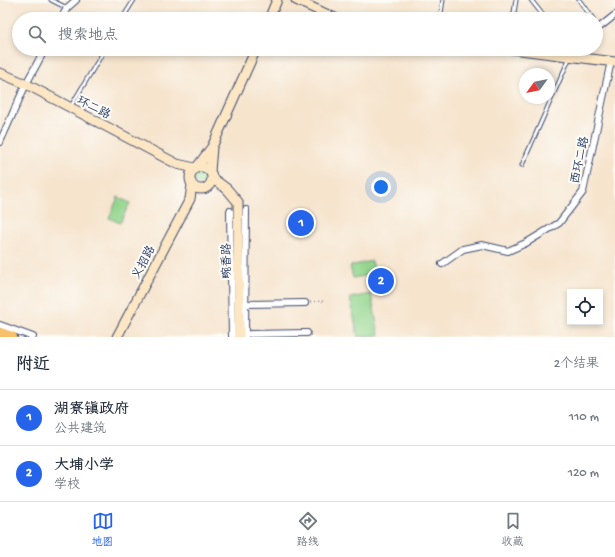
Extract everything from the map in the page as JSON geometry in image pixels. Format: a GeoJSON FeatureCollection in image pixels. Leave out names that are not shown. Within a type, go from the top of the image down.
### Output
{"type":"FeatureCollection","features":[{"type":"Feature","properties":{"kind":"main road"},"geometry":{"type":"LineString","coordinates":[[272,12],[278,0]]}},
{"type":"Feature","properties":{"kind":"main road"},"geometry":{"type":"LineString","coordinates":[[296,0],[322,12]]}},
{"type":"Feature","properties":{"kind":"main road"},"geometry":{"type":"LineString","coordinates":[[190,199],[191,173],[212,147],[253,56]]}},
{"type":"Feature","properties":{"kind":"main road"},"geometry":{"type":"LineString","coordinates":[[590,56],[613,61]]}},
{"type":"Feature","properties":{"kind":"main road","name":"环二路"},"geometry":{"type":"LineString","coordinates":[[0,73],[26,84],[177,164]]}},
{"type":"Feature","properties":{"kind":"main road"},"geometry":{"type":"LineString","coordinates":[[190,199],[211,183],[212,147]]}},
{"type":"Feature","properties":{"kind":"main road"},"geometry":{"type":"LineString","coordinates":[[177,164],[196,168],[206,168],[211,175]]}},
{"type":"Feature","properties":{"kind":"main road"},"geometry":{"type":"LineString","coordinates":[[177,164],[196,188],[227,189]]}},
{"type":"Feature","properties":{"kind":"main road","name":"畹香路"},"geometry":{"type":"LineString","coordinates":[[211,175],[227,189],[238,202],[242,304],[239,337]]}},
{"type":"Feature","properties":{"kind":"main road","name":"义招路"},"geometry":{"type":"LineString","coordinates":[[117,337],[190,199]]}},
{"type":"Feature","properties":{"kind":"main road"},"geometry":{"type":"LineString","coordinates":[[0,334],[4,337]]}},
{"type":"Feature","properties":{"kind":"main road"},"geometry":{"type":"LineString","coordinates":[[0,334],[12,337]]}},
{"type":"Feature","properties":{"kind":"street"},"geometry":{"type":"LineString","coordinates":[[65,12],[76,0]]}},
{"type":"Feature","properties":{"kind":"street"},"geometry":{"type":"LineString","coordinates":[[603,23],[615,15]]}},
{"type":"Feature","properties":{"kind":"street"},"geometry":{"type":"LineString","coordinates":[[0,142],[26,84],[41,56]]}},
{"type":"Feature","properties":{"kind":"street","name":"西环二路"},"geometry":{"type":"LineString","coordinates":[[442,264],[463,249],[482,245],[508,251],[526,243],[559,223],[583,192],[613,61]]}},
{"type":"Feature","properties":{"kind":"street"},"geometry":{"type":"LineString","coordinates":[[246,210],[242,304],[248,336],[307,333]]}},
{"type":"Feature","properties":{"kind":"street"},"geometry":{"type":"LineString","coordinates":[[230,211],[232,337]]}},
{"type":"Feature","properties":{"kind":"street"},"geometry":{"type":"LineString","coordinates":[[242,304],[305,302]]}},
{"type":"Feature","properties":{"kind":"street"},"geometry":{"type":"LineString","coordinates":[[0,325],[33,337]]}},
{"type":"Feature","properties":{"kind":"lane"},"geometry":{"type":"LineString","coordinates":[[51,0],[67,8]]}},
{"type":"Feature","properties":{"kind":"lane"},"geometry":{"type":"LineString","coordinates":[[126,12],[134,0]]}},
{"type":"Feature","properties":{"kind":"lane"},"geometry":{"type":"LineString","coordinates":[[441,12],[443,0]]}},
{"type":"Feature","properties":{"kind":"lane"},"geometry":{"type":"LineString","coordinates":[[514,12],[516,0]]}},
{"type":"Feature","properties":{"kind":"lane"},"geometry":{"type":"LineString","coordinates":[[531,0],[540,12]]}},
{"type":"Feature","properties":{"kind":"lane"},"geometry":{"type":"LineString","coordinates":[[579,0],[588,12]]}},
{"type":"Feature","properties":{"kind":"lane"},"geometry":{"type":"LineString","coordinates":[[70,108],[101,56]]}},
{"type":"Feature","properties":{"kind":"lane"},"geometry":{"type":"LineString","coordinates":[[522,165],[569,56]]}},
{"type":"Feature","properties":{"kind":"path"},"geometry":{"type":"LineString","coordinates":[[305,302],[323,301]]}},
{"type":"Feature","properties":{"kind":"green space"},"geometry":{"type":"Polygon","coordinates":[[[198,171],[204,171],[208,175],[208,181],[204,185],[198,185],[194,181],[194,175],[198,171]]]}},
{"type":"Feature","properties":{"kind":"green space"},"geometry":{"type":"Polygon","coordinates":[[[118,197],[130,203],[120,223],[109,218],[118,197]]]}},
{"type":"Feature","properties":{"kind":"green space"},"geometry":{"type":"Polygon","coordinates":[[[372,261],[375,274],[353,278],[350,266],[372,261]]]}},
{"type":"Feature","properties":{"kind":"green space"},"geometry":{"type":"Polygon","coordinates":[[[371,294],[379,335],[358,337],[350,298],[371,294]]]}},
{"type":"Feature","properties":{"kind":"place","name":"湖寮镇政府"},"geometry":{"type":"Point","coordinates":[301,223]}},
{"type":"Feature","properties":{"kind":"place","name":"大埔小学"},"geometry":{"type":"Point","coordinates":[381,281]}}]}
